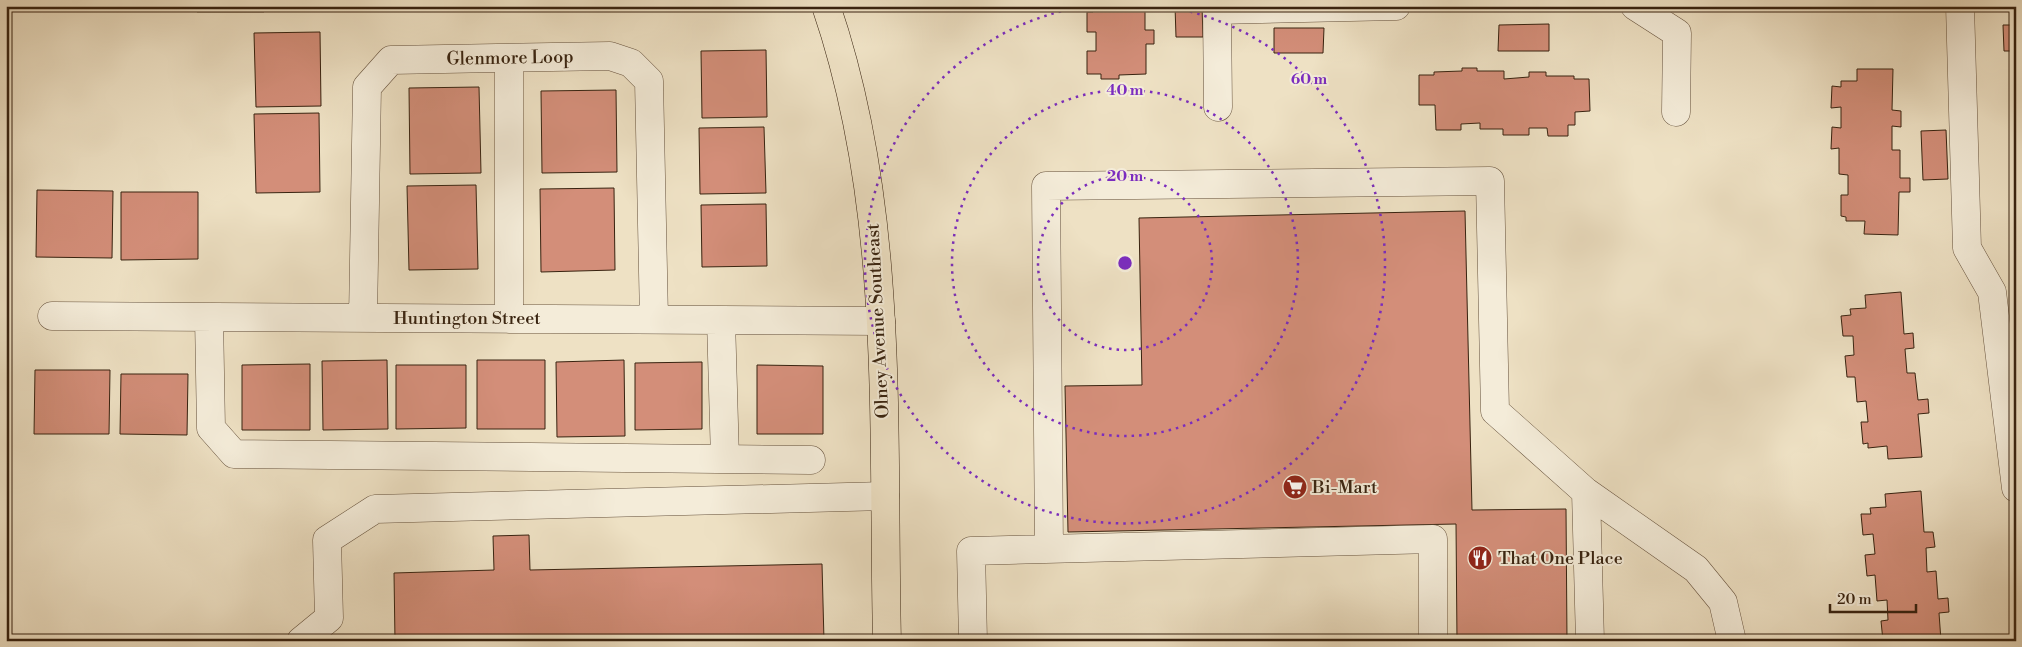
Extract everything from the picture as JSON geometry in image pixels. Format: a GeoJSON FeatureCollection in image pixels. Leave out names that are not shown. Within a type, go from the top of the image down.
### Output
{"type":"FeatureCollection","features":[{"type":"Feature","properties":{"kind":"main road","name":"Olney Avenue Southeast"},"geometry":{"type":"LineString","coordinates":[[826,6],[842,58],[861,141],[872,215],[881,321],[887,641]]}},
{"type":"Feature","properties":{"kind":"street"},"geometry":{"type":"LineString","coordinates":[[1218,107],[1216,8],[1396,6]]}},
{"type":"Feature","properties":{"kind":"street"},"geometry":{"type":"LineString","coordinates":[[1635,6],[1677,33],[1676,112]]}},
{"type":"Feature","properties":{"kind":"street"},"geometry":{"type":"LineString","coordinates":[[1960,6],[1967,248],[1992,292],[2006,330],[2016,488]]}},
{"type":"Feature","properties":{"kind":"street","name":"Glenmore Loop"},"geometry":{"type":"LineString","coordinates":[[363,318],[367,87],[391,60],[610,56],[631,62],[649,81],[654,319]]}},
{"type":"Feature","properties":{"kind":"street"},"geometry":{"type":"LineString","coordinates":[[509,58],[509,319]]}},
{"type":"Feature","properties":{"kind":"street"},"geometry":{"type":"LineString","coordinates":[[1049,549],[1046,186],[1490,181],[1495,411],[1586,492],[1696,569],[1723,602],[1732,641]]}},
{"type":"Feature","properties":{"kind":"street","name":"Huntington Street"},"geometry":{"type":"LineString","coordinates":[[52,316],[881,321]]}},
{"type":"Feature","properties":{"kind":"street"},"geometry":{"type":"LineString","coordinates":[[209,317],[211,428],[234,454],[811,460]]}},
{"type":"Feature","properties":{"kind":"street"},"geometry":{"type":"LineString","coordinates":[[721,320],[725,459]]}},
{"type":"Feature","properties":{"kind":"street"},"geometry":{"type":"LineString","coordinates":[[1586,492],[1590,641]]}},
{"type":"Feature","properties":{"kind":"street"},"geometry":{"type":"LineString","coordinates":[[301,641],[329,618],[327,540],[375,509],[885,496]]}},
{"type":"Feature","properties":{"kind":"street"},"geometry":{"type":"LineString","coordinates":[[973,641],[971,551],[1433,540],[1433,641]]}},
{"type":"Feature","properties":{"kind":"building"},"geometry":{"type":"Polygon","coordinates":[[[6,6],[64,6],[64,8],[6,8],[6,6]]]}},
{"type":"Feature","properties":{"kind":"building"},"geometry":{"type":"Polygon","coordinates":[[[197,6],[264,6],[264,12],[197,12],[197,6]]]}},
{"type":"Feature","properties":{"kind":"building"},"geometry":{"type":"Polygon","coordinates":[[[485,6],[550,6],[550,9],[485,10],[485,6]]]}},
{"type":"Feature","properties":{"kind":"building"},"geometry":{"type":"Polygon","coordinates":[[[1093,6],[1145,6],[1145,30],[1154,30],[1154,44],[1146,44],[1146,74],[1119,75],[1119,79],[1101,79],[1101,74],[1087,74],[1087,51],[1096,51],[1096,32],[1087,32],[1087,12],[1093,12],[1093,6]]]}},
{"type":"Feature","properties":{"kind":"building"},"geometry":{"type":"Polygon","coordinates":[[[1175,6],[1202,6],[1203,37],[1176,37],[1175,6]]]}},
{"type":"Feature","properties":{"kind":"building"},"geometry":{"type":"Polygon","coordinates":[[[1549,24],[1549,51],[1498,51],[1499,25],[1549,24]]]}},
{"type":"Feature","properties":{"kind":"building"},"geometry":{"type":"Polygon","coordinates":[[[2003,25],[2016,25],[2016,51],[2004,51],[2003,25]]]}},
{"type":"Feature","properties":{"kind":"building"},"geometry":{"type":"Polygon","coordinates":[[[1274,28],[1324,28],[1323,53],[1274,53],[1274,28]]]}},
{"type":"Feature","properties":{"kind":"building"},"geometry":{"type":"Polygon","coordinates":[[[320,32],[321,106],[256,107],[254,33],[320,32]]]}},
{"type":"Feature","properties":{"kind":"building"},"geometry":{"type":"Polygon","coordinates":[[[766,50],[767,117],[702,118],[701,51],[766,50]]]}},
{"type":"Feature","properties":{"kind":"building"},"geometry":{"type":"Polygon","coordinates":[[[1462,68],[1477,68],[1477,71],[1504,71],[1504,79],[1529,77],[1529,72],[1546,72],[1546,76],[1574,76],[1574,79],[1589,79],[1590,111],[1575,112],[1575,125],[1568,125],[1568,136],[1548,136],[1547,128],[1529,128],[1529,135],[1503,135],[1503,129],[1480,129],[1480,123],[1461,124],[1461,130],[1436,130],[1435,105],[1419,105],[1419,75],[1434,75],[1434,72],[1462,71],[1462,68]]]}},
{"type":"Feature","properties":{"kind":"building"},"geometry":{"type":"Polygon","coordinates":[[[1857,69],[1893,69],[1892,110],[1901,111],[1901,127],[1892,126],[1892,150],[1900,150],[1900,178],[1910,178],[1910,192],[1899,192],[1898,235],[1864,234],[1865,221],[1846,221],[1846,217],[1841,216],[1841,195],[1848,195],[1848,175],[1839,174],[1839,148],[1831,149],[1832,127],[1841,128],[1841,107],[1831,108],[1832,86],[1841,87],[1841,81],[1857,81],[1857,69]]]}},
{"type":"Feature","properties":{"kind":"building"},"geometry":{"type":"Polygon","coordinates":[[[479,87],[481,173],[410,174],[409,88],[479,87]]]}},
{"type":"Feature","properties":{"kind":"building"},"geometry":{"type":"Polygon","coordinates":[[[616,90],[617,172],[542,173],[541,91],[616,90]]]}},
{"type":"Feature","properties":{"kind":"building"},"geometry":{"type":"Polygon","coordinates":[[[319,113],[320,192],[256,193],[254,114],[319,113]]]}},
{"type":"Feature","properties":{"kind":"building"},"geometry":{"type":"Polygon","coordinates":[[[764,127],[766,193],[700,194],[699,128],[764,127]]]}},
{"type":"Feature","properties":{"kind":"building"},"geometry":{"type":"Polygon","coordinates":[[[1946,130],[1948,179],[1923,180],[1921,131],[1946,130]]]}},
{"type":"Feature","properties":{"kind":"building"},"geometry":{"type":"Polygon","coordinates":[[[476,185],[478,269],[409,270],[407,186],[476,185]]]}},
{"type":"Feature","properties":{"kind":"building"},"geometry":{"type":"Polygon","coordinates":[[[614,188],[615,270],[541,272],[540,189],[614,188]]]}},
{"type":"Feature","properties":{"kind":"building"},"geometry":{"type":"Polygon","coordinates":[[[37,190],[113,191],[112,258],[36,257],[37,190]]]}},
{"type":"Feature","properties":{"kind":"building"},"geometry":{"type":"Polygon","coordinates":[[[121,192],[198,192],[198,259],[121,260],[121,192]]]}},
{"type":"Feature","properties":{"kind":"building"},"geometry":{"type":"Polygon","coordinates":[[[766,204],[767,266],[702,267],[701,205],[766,204]]]}},
{"type":"Feature","properties":{"kind":"building"},"geometry":{"type":"Polygon","coordinates":[[[1465,211],[1472,510],[1566,509],[1567,641],[1457,641],[1456,524],[1068,532],[1065,386],[1142,385],[1139,218],[1465,211]]]}},
{"type":"Feature","properties":{"kind":"building"},"geometry":{"type":"Polygon","coordinates":[[[1901,292],[1904,334],[1913,333],[1914,348],[1905,349],[1907,373],[1915,373],[1918,400],[1928,399],[1929,413],[1918,414],[1922,457],[1888,459],[1887,446],[1868,448],[1868,443],[1863,444],[1861,422],[1868,422],[1866,401],[1857,402],[1855,377],[1847,377],[1845,356],[1854,355],[1853,336],[1843,336],[1841,316],[1851,315],[1850,309],[1866,308],[1865,295],[1901,292]]]}},
{"type":"Feature","properties":{"kind":"building"},"geometry":{"type":"Polygon","coordinates":[[[387,360],[388,429],[323,430],[322,361],[387,360]]]}},
{"type":"Feature","properties":{"kind":"building"},"geometry":{"type":"Polygon","coordinates":[[[477,360],[545,360],[545,429],[477,429],[477,360]]]}},
{"type":"Feature","properties":{"kind":"building"},"geometry":{"type":"Polygon","coordinates":[[[624,360],[625,436],[557,437],[556,362],[624,360]]]}},
{"type":"Feature","properties":{"kind":"building"},"geometry":{"type":"Polygon","coordinates":[[[702,362],[702,429],[635,430],[635,363],[702,362]]]}},
{"type":"Feature","properties":{"kind":"building"},"geometry":{"type":"Polygon","coordinates":[[[310,364],[310,430],[242,430],[242,365],[310,364]]]}},
{"type":"Feature","properties":{"kind":"building"},"geometry":{"type":"Polygon","coordinates":[[[396,365],[466,365],[466,428],[396,429],[396,365]]]}},
{"type":"Feature","properties":{"kind":"building"},"geometry":{"type":"Polygon","coordinates":[[[757,365],[823,366],[823,434],[757,434],[757,365]]]}},
{"type":"Feature","properties":{"kind":"building"},"geometry":{"type":"Polygon","coordinates":[[[35,370],[110,370],[109,434],[34,434],[35,370]]]}},
{"type":"Feature","properties":{"kind":"building"},"geometry":{"type":"Polygon","coordinates":[[[121,374],[188,374],[187,435],[120,434],[121,374]]]}},
{"type":"Feature","properties":{"kind":"building"},"geometry":{"type":"Polygon","coordinates":[[[1921,491],[1924,532],[1933,532],[1935,547],[1926,548],[1927,572],[1936,571],[1938,599],[1948,598],[1949,612],[1939,613],[1941,641],[1883,641],[1881,621],[1888,620],[1887,600],[1877,601],[1875,575],[1867,576],[1865,555],[1875,554],[1873,534],[1863,535],[1861,514],[1871,514],[1870,508],[1886,507],[1885,494],[1921,491]]]}},
{"type":"Feature","properties":{"kind":"building"},"geometry":{"type":"Polygon","coordinates":[[[529,535],[530,570],[822,564],[824,641],[395,641],[394,573],[494,570],[493,536],[529,535]]]}},
{"type":"Feature","properties":{"kind":"place","name":"Bi-Mart"},"geometry":{"type":"Point","coordinates":[1295,487]}},
{"type":"Feature","properties":{"kind":"place","name":"That One Place"},"geometry":{"type":"Point","coordinates":[1480,558]}}]}
